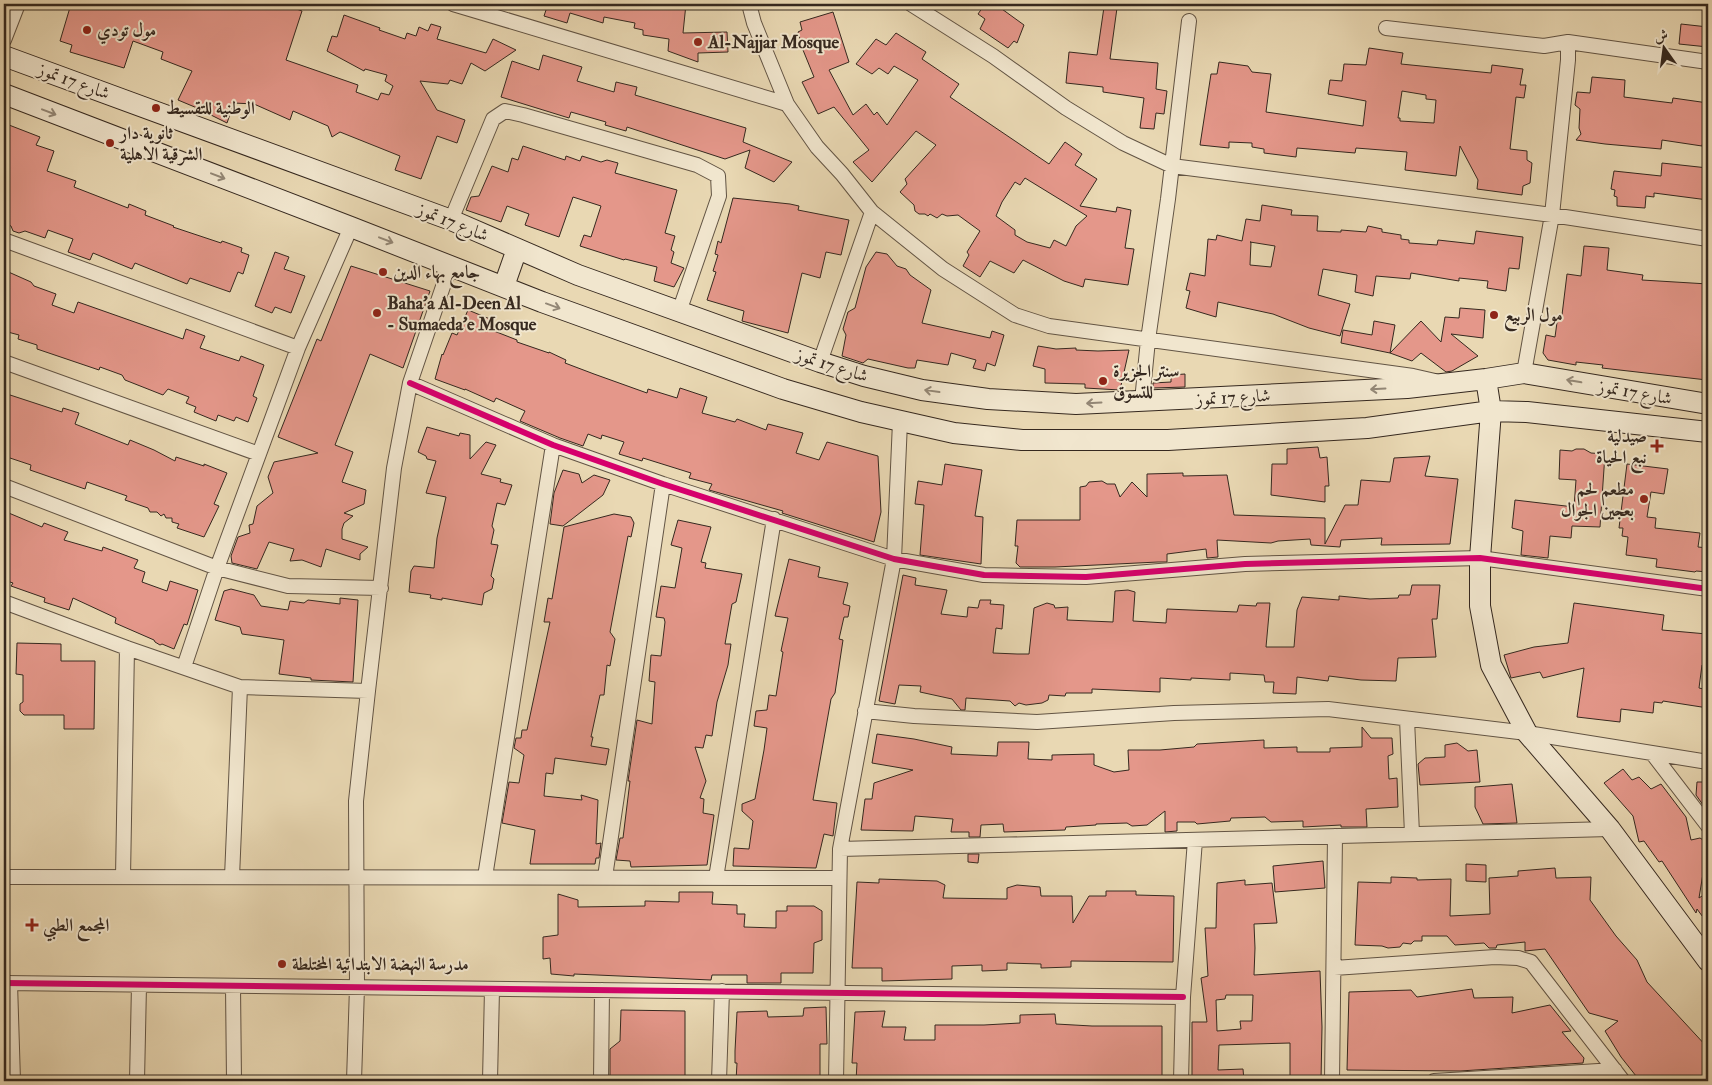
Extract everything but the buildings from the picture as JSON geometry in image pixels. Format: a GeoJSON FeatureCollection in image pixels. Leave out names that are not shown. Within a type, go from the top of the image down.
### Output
{"type":"FeatureCollection","features":[{"type":"Feature","properties":{"kind":"main road","name":"شارع 17 تموز"},"geometry":{"type":"LineString","coordinates":[[4,56],[451,220],[578,275],[679,312],[820,362],[864,376],[922,390],[988,399],[1076,404],[1407,388],[1450,384],[1524,373],[1708,404]]}},
{"type":"Feature","properties":{"kind":"main road","name":"شارع 17 تموز"},"geometry":{"type":"LineString","coordinates":[[4,94],[351,226],[542,302],[783,390],[900,422],[954,433],[1022,440],[1168,440],[1367,428],[1491,411],[1527,412],[1708,432]]}},
{"type":"Feature","properties":{"kind":"main road"},"geometry":{"type":"LineString","coordinates":[[504,286],[517,249]]}},
{"type":"Feature","properties":{"kind":"main road"},"geometry":{"type":"LineString","coordinates":[[1486,379],[1491,411],[1480,558],[1480,606],[1491,666],[1527,733],[1610,829],[1708,961]]}},
{"type":"Feature","properties":{"kind":"street"},"geometry":{"type":"LineString","coordinates":[[4,40],[18,4]]}},
{"type":"Feature","properties":{"kind":"street"},"geometry":{"type":"LineString","coordinates":[[454,4],[786,104]]}},
{"type":"Feature","properties":{"kind":"street"},"geometry":{"type":"LineString","coordinates":[[750,4],[754,23],[786,104],[818,147],[872,212],[943,269],[1015,315],[1049,326],[1413,376],[1450,384]]}},
{"type":"Feature","properties":{"kind":"street"},"geometry":{"type":"LineString","coordinates":[[911,4],[993,56],[1082,118],[1122,143],[1172,166],[1552,215],[1708,239]]}},
{"type":"Feature","properties":{"kind":"street"},"geometry":{"type":"LineString","coordinates":[[1142,401],[1148,340],[1172,166],[1189,21]]}},
{"type":"Feature","properties":{"kind":"street"},"geometry":{"type":"LineString","coordinates":[[1386,28],[1544,46],[1568,42],[1708,62]]}},
{"type":"Feature","properties":{"kind":"street"},"geometry":{"type":"LineString","coordinates":[[1524,373],[1552,215],[1568,60],[1568,42]]}},
{"type":"Feature","properties":{"kind":"street"},"geometry":{"type":"LineString","coordinates":[[451,220],[493,119],[505,111],[697,165],[718,176],[719,196],[679,312]]}},
{"type":"Feature","properties":{"kind":"street"},"geometry":{"type":"LineString","coordinates":[[820,362],[872,212]]}},
{"type":"Feature","properties":{"kind":"street"},"geometry":{"type":"LineString","coordinates":[[184,667],[217,568],[298,348],[351,226]]}},
{"type":"Feature","properties":{"kind":"street"},"geometry":{"type":"LineString","coordinates":[[4,240],[298,348]]}},
{"type":"Feature","properties":{"kind":"street"},"geometry":{"type":"LineString","coordinates":[[354,1081],[357,987],[356,801],[394,468],[410,383],[450,266]]}},
{"type":"Feature","properties":{"kind":"street"},"geometry":{"type":"LineString","coordinates":[[4,362],[259,454]]}},
{"type":"Feature","properties":{"kind":"street"},"geometry":{"type":"LineString","coordinates":[[410,383],[553,445],[663,484],[894,559],[984,575],[1086,577],[1245,564],[1480,558],[1708,589]]}},
{"type":"Feature","properties":{"kind":"street"},"geometry":{"type":"LineString","coordinates":[[836,1081],[840,849],[894,559],[900,422]]}},
{"type":"Feature","properties":{"kind":"street"},"geometry":{"type":"LineString","coordinates":[[485,877],[553,445]]}},
{"type":"Feature","properties":{"kind":"street"},"geometry":{"type":"LineString","coordinates":[[605,878],[663,484]]}},
{"type":"Feature","properties":{"kind":"street"},"geometry":{"type":"LineString","coordinates":[[4,486],[217,568],[288,586],[381,588]]}},
{"type":"Feature","properties":{"kind":"street"},"geometry":{"type":"LineString","coordinates":[[716,878],[774,519]]}},
{"type":"Feature","properties":{"kind":"street"},"geometry":{"type":"LineString","coordinates":[[4,602],[127,648],[240,686],[368,692]]}},
{"type":"Feature","properties":{"kind":"street"},"geometry":{"type":"LineString","coordinates":[[123,877],[127,648]]}},
{"type":"Feature","properties":{"kind":"street"},"geometry":{"type":"LineString","coordinates":[[232,877],[240,686]]}},
{"type":"Feature","properties":{"kind":"street"},"geometry":{"type":"LineString","coordinates":[[865,711],[914,716],[1037,722],[1174,713],[1328,709],[1527,733],[1708,762]]}},
{"type":"Feature","properties":{"kind":"street"},"geometry":{"type":"LineString","coordinates":[[1407,719],[1412,834]]}},
{"type":"Feature","properties":{"kind":"street"},"geometry":{"type":"LineString","coordinates":[[1652,753],[1708,826]]}},
{"type":"Feature","properties":{"kind":"street"},"geometry":{"type":"LineString","coordinates":[[840,849],[1610,829]]}},
{"type":"Feature","properties":{"kind":"street"},"geometry":{"type":"LineString","coordinates":[[1332,1081],[1335,836]]}},
{"type":"Feature","properties":{"kind":"street"},"geometry":{"type":"LineString","coordinates":[[1181,1081],[1182,996],[1195,840]]}},
{"type":"Feature","properties":{"kind":"street"},"geometry":{"type":"LineString","coordinates":[[4,877],[839,878]]}},
{"type":"Feature","properties":{"kind":"street"},"geometry":{"type":"LineString","coordinates":[[1334,968],[1495,957],[1518,958],[1531,962],[1619,1076]]}},
{"type":"Feature","properties":{"kind":"street"},"geometry":{"type":"LineString","coordinates":[[13,1081],[7,983],[1182,996]]}},
{"type":"Feature","properties":{"kind":"street"},"geometry":{"type":"LineString","coordinates":[[137,1081],[139,985]]}},
{"type":"Feature","properties":{"kind":"street"},"geometry":{"type":"LineString","coordinates":[[234,986],[234,1081]]}},
{"type":"Feature","properties":{"kind":"street"},"geometry":{"type":"LineString","coordinates":[[490,1081],[492,989]]}},
{"type":"Feature","properties":{"kind":"street"},"geometry":{"type":"LineString","coordinates":[[601,1081],[602,990]]}},
{"type":"Feature","properties":{"kind":"street"},"geometry":{"type":"LineString","coordinates":[[720,1081],[722,992]]}},
{"type":"Feature","properties":{"kind":"street"},"geometry":{"type":"LineString","coordinates":[[1434,1081],[1619,1076]]}},
{"type":"Feature","properties":{"kind":"cycle path"},"geometry":{"type":"LineString","coordinates":[[410,383],[553,445],[663,484],[894,559],[984,575],[1086,577],[1245,564],[1480,558],[1708,589]]}},
{"type":"Feature","properties":{"kind":"cycle path"},"geometry":{"type":"LineString","coordinates":[[4,983],[1183,997]]}},
{"type":"Feature","properties":{"kind":"place","name":"مول تودي"},"geometry":{"type":"Point","coordinates":[87,30]}},
{"type":"Feature","properties":{"kind":"place","name":"Al-Najjar Mosque"},"geometry":{"type":"Point","coordinates":[698,42]}},
{"type":"Feature","properties":{"kind":"place","name":"الوطنية للتقسيط"},"geometry":{"type":"Point","coordinates":[156,108]}},
{"type":"Feature","properties":{"kind":"place","name":"ثانوية دار الشرقية الاهلية"},"geometry":{"type":"Point","coordinates":[110,143]}},
{"type":"Feature","properties":{"kind":"place","name":"جامع بهاء الدين"},"geometry":{"type":"Point","coordinates":[383,272]}},
{"type":"Feature","properties":{"kind":"place","name":"Baha'a Al-Deen Al - Sumaeda'e Mosque"},"geometry":{"type":"Point","coordinates":[377,313]}},
{"type":"Feature","properties":{"kind":"place","name":"مول الربيع"},"geometry":{"type":"Point","coordinates":[1494,315]}},
{"type":"Feature","properties":{"kind":"place","name":"سنتر الجزيرة للتسوق"},"geometry":{"type":"Point","coordinates":[1103,381]}},
{"type":"Feature","properties":{"kind":"place","name":"صيدلية نبع الحياة"},"geometry":{"type":"Point","coordinates":[1657,446]}},
{"type":"Feature","properties":{"kind":"place","name":"مطعم لحم بعجين الجوال"},"geometry":{"type":"Point","coordinates":[1644,499]}},
{"type":"Feature","properties":{"kind":"place","name":"المجمع الطبي"},"geometry":{"type":"Point","coordinates":[32,925]}},
{"type":"Feature","properties":{"kind":"place","name":"مدرسة النهضة الابتدائية المختلطة"},"geometry":{"type":"Point","coordinates":[282,964]}}]}
